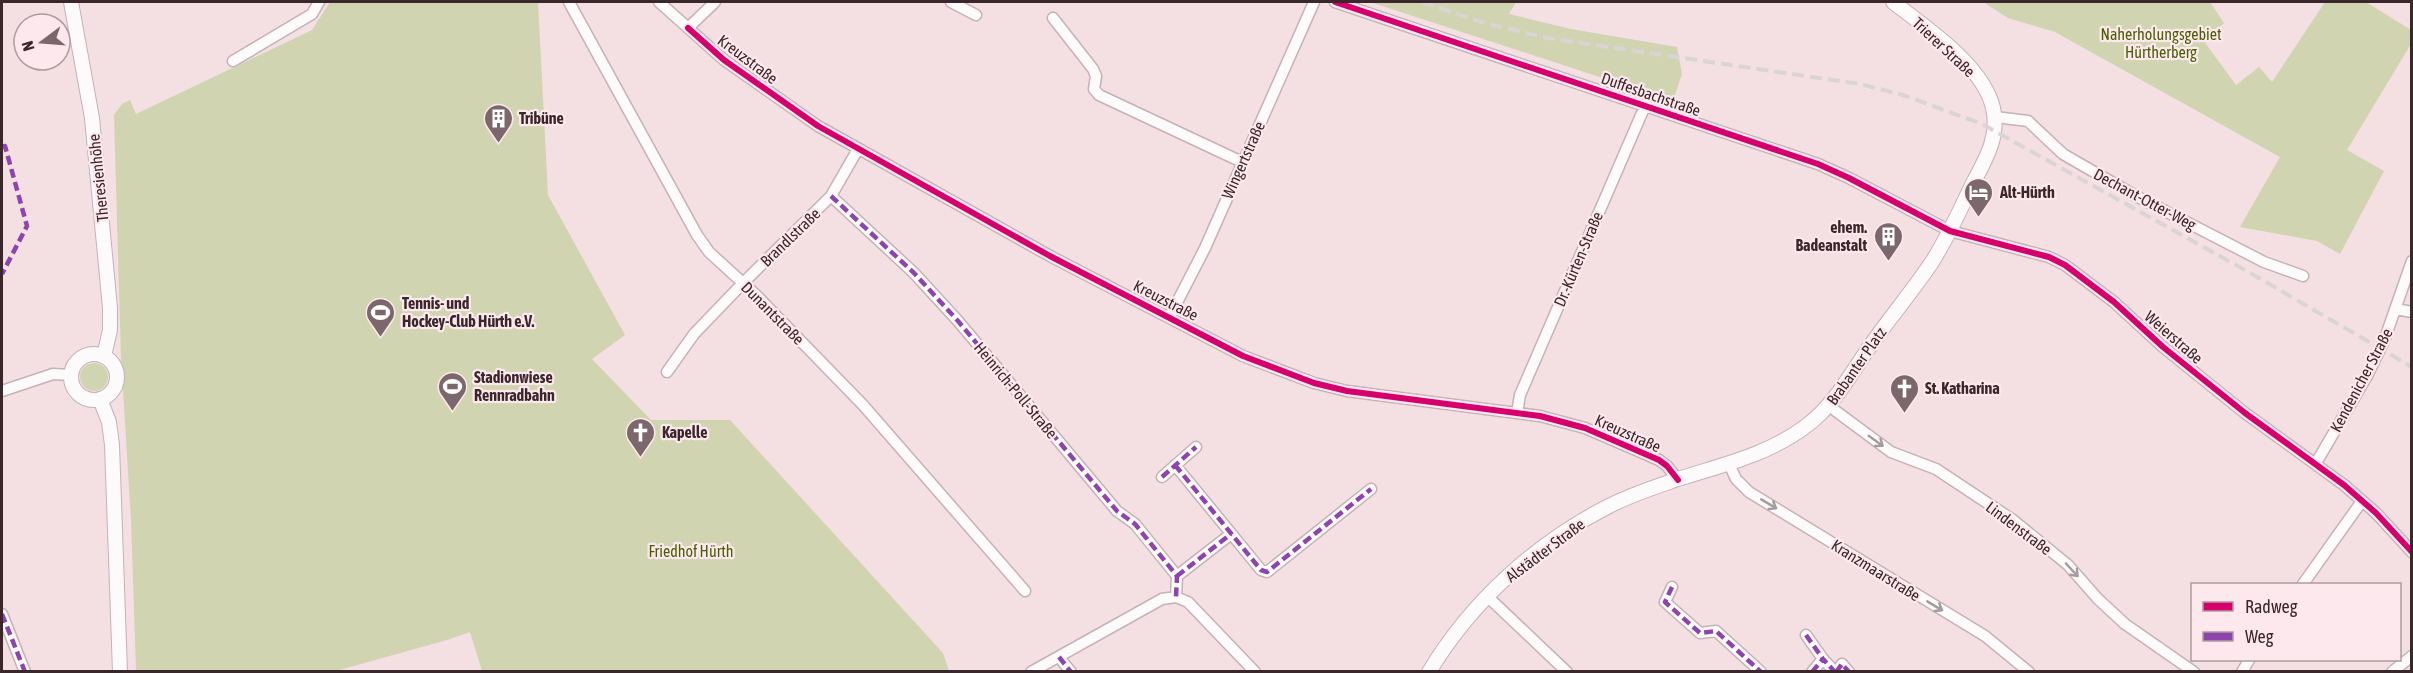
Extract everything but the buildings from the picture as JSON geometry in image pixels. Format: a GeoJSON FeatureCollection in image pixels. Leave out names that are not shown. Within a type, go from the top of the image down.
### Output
{"type":"FeatureCollection","features":[{"type":"Feature","properties":{"kind":"street","name":"Theresienhöhe"},"geometry":{"type":"LineString","coordinates":[[70,2],[92,118],[108,284],[110,330],[104,356]]}},
{"type":"Feature","properties":{"kind":"street"},"geometry":{"type":"LineString","coordinates":[[233,61],[312,14],[319,2]]}},
{"type":"Feature","properties":{"kind":"street","name":"Dunantstraße"},"geometry":{"type":"LineString","coordinates":[[569,2],[697,235],[709,252],[863,405],[1025,591]]}},
{"type":"Feature","properties":{"kind":"street","name":"Kreuzstraße"},"geometry":{"type":"LineString","coordinates":[[659,2],[724,60],[818,126],[1050,256],[1170,316],[1243,356],[1314,383],[1347,391],[1560,420],[1646,454],[1667,466],[1678,480]]}},
{"type":"Feature","properties":{"kind":"street"},"geometry":{"type":"LineString","coordinates":[[688,28],[715,2]]}},
{"type":"Feature","properties":{"kind":"street"},"geometry":{"type":"LineString","coordinates":[[951,2],[976,15]]}},
{"type":"Feature","properties":{"kind":"street","name":"Wingertstraße"},"geometry":{"type":"LineString","coordinates":[[1170,316],[1204,248],[1314,2]]}},
{"type":"Feature","properties":{"kind":"street","name":"Duffesbachstraße"},"geometry":{"type":"LineString","coordinates":[[1335,2],[1818,164],[1849,177],[1950,231]]}},
{"type":"Feature","properties":{"kind":"street","name":"Trierer Straße"},"geometry":{"type":"LineString","coordinates":[[1893,2],[1936,36],[1968,66],[1986,91],[1995,117],[1995,131],[1988,154],[1950,231]]}},
{"type":"Feature","properties":{"kind":"street"},"geometry":{"type":"LineString","coordinates":[[1053,18],[1093,69],[1096,76],[1094,89],[1099,95],[1242,162]]}},
{"type":"Feature","properties":{"kind":"street","name":"Dr.-Kürten-Straße"},"geometry":{"type":"LineString","coordinates":[[1517,413],[1520,395],[1645,106]]}},
{"type":"Feature","properties":{"kind":"street","name":"Dechant-Otter-Weg"},"geometry":{"type":"LineString","coordinates":[[1995,117],[2028,121],[2063,154],[2134,195],[2264,262],[2303,276]]}},
{"type":"Feature","properties":{"kind":"street","name":"Brandlstraße"},"geometry":{"type":"LineString","coordinates":[[667,372],[694,334],[742,283],[831,196],[858,149]]}},
{"type":"Feature","properties":{"kind":"street","name":"Heinrich-Poll-Straße"},"geometry":{"type":"LineString","coordinates":[[831,196],[914,273],[951,313],[1117,511],[1135,524],[1177,576]]}},
{"type":"Feature","properties":{"kind":"street","name":"Brabanter Platz"},"geometry":{"type":"LineString","coordinates":[[1729,464],[1780,442],[1805,427],[1829,406],[1931,263],[1950,231]]}},
{"type":"Feature","properties":{"kind":"street","name":"Weierstraße"},"geometry":{"type":"LineString","coordinates":[[1950,231],[2049,257],[2065,265],[2245,413],[2316,464],[2362,501],[2412,552]]}},
{"type":"Feature","properties":{"kind":"street","name":"Kendenicher Straße"},"geometry":{"type":"LineString","coordinates":[[2316,464],[2377,356],[2412,261]]}},
{"type":"Feature","properties":{"kind":"street"},"geometry":{"type":"LineString","coordinates":[[2396,309],[2412,312]]}},
{"type":"Feature","properties":{"kind":"street"},"geometry":{"type":"LineString","coordinates":[[96,354],[104,356],[115,367],[116,383],[113,390],[100,399],[93,400],[79,395],[74,389],[72,368],[82,357],[96,354]]}},
{"type":"Feature","properties":{"kind":"street"},"geometry":{"type":"LineString","coordinates":[[2,391],[53,374],[71,375]]}},
{"type":"Feature","properties":{"kind":"street"},"geometry":{"type":"LineString","coordinates":[[100,399],[109,422],[112,445],[120,672]]}},
{"type":"Feature","properties":{"kind":"street","name":"Lindenstraße"},"geometry":{"type":"LineString","coordinates":[[1829,406],[1891,452],[1936,468],[2013,520],[2068,565],[2098,599],[2125,624],[2179,668],[2194,672]]}},
{"type":"Feature","properties":{"kind":"street"},"geometry":{"type":"LineString","coordinates":[[1162,477],[1196,447]]}},
{"type":"Feature","properties":{"kind":"street","name":"Alstädter Straße"},"geometry":{"type":"LineString","coordinates":[[1428,672],[1459,626],[1487,596],[1553,540],[1612,504],[1729,464]]}},
{"type":"Feature","properties":{"kind":"street","name":"Kranzmaarstraße"},"geometry":{"type":"LineString","coordinates":[[1729,464],[1736,479],[1749,492],[1985,636],[2029,672]]}},
{"type":"Feature","properties":{"kind":"street"},"geometry":{"type":"LineString","coordinates":[[1175,465],[1231,534],[1262,570],[1267,572],[1371,489]]}},
{"type":"Feature","properties":{"kind":"street"},"geometry":{"type":"LineString","coordinates":[[2304,583],[2362,501]]}},
{"type":"Feature","properties":{"kind":"street"},"geometry":{"type":"LineString","coordinates":[[1176,597],[1177,576],[1231,534]]}},
{"type":"Feature","properties":{"kind":"street"},"geometry":{"type":"LineString","coordinates":[[1672,587],[1665,602],[1700,633],[1716,631],[1761,672]]}},
{"type":"Feature","properties":{"kind":"street"},"geometry":{"type":"LineString","coordinates":[[1487,596],[1567,672]]}},
{"type":"Feature","properties":{"kind":"street"},"geometry":{"type":"LineString","coordinates":[[1031,672],[1162,599],[1176,597],[1188,602],[1255,672]]}},
{"type":"Feature","properties":{"kind":"street"},"geometry":{"type":"LineString","coordinates":[[2,614],[25,672]]}},
{"type":"Feature","properties":{"kind":"street"},"geometry":{"type":"LineString","coordinates":[[1806,635],[1822,659],[1836,672],[1842,664],[1849,672]]}},
{"type":"Feature","properties":{"kind":"street"},"geometry":{"type":"LineString","coordinates":[[2392,672],[2412,656]]}},
{"type":"Feature","properties":{"kind":"street"},"geometry":{"type":"LineString","coordinates":[[1059,657],[1071,672]]}},
{"type":"Feature","properties":{"kind":"street"},"geometry":{"type":"LineString","coordinates":[[1812,672],[1822,659]]}},
{"type":"Feature","properties":{"kind":"green space","name":"Tennis- und Hockey-Club Hürth e.V."},"geometry":{"type":"Polygon","coordinates":[[[330,2],[538,2],[548,195],[625,335],[592,359],[651,420],[730,420],[943,653],[949,671],[482,671],[470,632],[336,671],[136,671],[131,520],[121,358],[114,115],[122,104],[130,100],[136,114],[312,30],[330,2]]]}},
{"type":"Feature","properties":{"kind":"green space"},"geometry":{"type":"Polygon","coordinates":[[[1370,2],[1516,2],[1509,14],[1571,29],[1677,47],[1682,74],[1673,101],[1370,2]]]}},
{"type":"Feature","properties":{"kind":"green space","name":"Naherholungsgebiet Hürtherberg"},"geometry":{"type":"Polygon","coordinates":[[[1983,2],[2210,2],[2224,23],[2203,40],[2236,85],[2259,67],[2272,82],[2325,2],[2366,2],[2411,30],[2411,44],[2347,150],[2384,171],[2340,254],[2317,241],[2240,227],[2280,157],[2055,32],[2008,18],[1983,2]]]}},
{"type":"Feature","properties":{"kind":"green space"},"geometry":{"type":"Polygon","coordinates":[[[94,363],[104,367],[108,377],[104,387],[94,391],[84,387],[80,377],[84,367],[94,363]]]}},
{"type":"Feature","properties":{"kind":"railway"},"geometry":{"type":"LineString","coordinates":[[1422,2],[1481,22],[1547,38],[1860,84],[1903,95],[1982,124],[2252,274],[2412,367]]}},
{"type":"Feature","properties":{"kind":"marked path"},"geometry":{"type":"LineString","coordinates":[[2,147],[5,146],[27,226],[2,274]]}},
{"type":"Feature","properties":{"kind":"marked path"},"geometry":{"type":"LineString","coordinates":[[831,196],[914,273],[958,321],[1117,511],[1135,524],[1177,576],[1176,597]]}},
{"type":"Feature","properties":{"kind":"marked path"},"geometry":{"type":"LineString","coordinates":[[1162,477],[1196,447]]}},
{"type":"Feature","properties":{"kind":"marked path"},"geometry":{"type":"LineString","coordinates":[[1175,465],[1261,570],[1267,572],[1371,489]]}},
{"type":"Feature","properties":{"kind":"marked path"},"geometry":{"type":"LineString","coordinates":[[1177,576],[1231,534]]}},
{"type":"Feature","properties":{"kind":"marked path"},"geometry":{"type":"LineString","coordinates":[[1672,587],[1665,602],[1700,633],[1716,631],[1761,672]]}},
{"type":"Feature","properties":{"kind":"marked path"},"geometry":{"type":"LineString","coordinates":[[2,614],[25,672]]}},
{"type":"Feature","properties":{"kind":"marked path"},"geometry":{"type":"LineString","coordinates":[[1806,635],[1823,659]]}},
{"type":"Feature","properties":{"kind":"marked path"},"geometry":{"type":"LineString","coordinates":[[1059,657],[1071,672]]}},
{"type":"Feature","properties":{"kind":"marked path"},"geometry":{"type":"LineString","coordinates":[[1812,672],[1823,659],[1835,672]]}},
{"type":"Feature","properties":{"kind":"marked path"},"geometry":{"type":"LineString","coordinates":[[1836,672],[1842,664],[1849,672]]}},
{"type":"Feature","properties":{"kind":"cycle path"},"geometry":{"type":"LineString","coordinates":[[1335,2],[1818,164],[1950,231],[2049,257],[2065,265],[2114,302],[2163,347],[2245,413],[2344,485],[2376,513],[2412,552]]}},
{"type":"Feature","properties":{"kind":"cycle path"},"geometry":{"type":"LineString","coordinates":[[688,28],[724,60],[818,126],[1050,256],[1243,356],[1314,383],[1347,391],[1540,416],[1585,428],[1659,460],[1678,480]]}},
{"type":"Feature","properties":{"kind":"place","name":"Tribüne"},"geometry":{"type":"Point","coordinates":[498,144]}},
{"type":"Feature","properties":{"kind":"place","name":"Alt-Hürth"},"geometry":{"type":"Point","coordinates":[1979,218]}},
{"type":"Feature","properties":{"kind":"place","name":"ehem. Badeanstalt"},"geometry":{"type":"Point","coordinates":[1888,262]}},
{"type":"Feature","properties":{"kind":"place","name":"Tennis- und Hockey-Club Hürth e.V."},"geometry":{"type":"Point","coordinates":[381,338]}},
{"type":"Feature","properties":{"kind":"place","name":"Stadionwiese Rennradbahn"},"geometry":{"type":"Point","coordinates":[453,412]}},
{"type":"Feature","properties":{"kind":"place","name":"St. Katharina"},"geometry":{"type":"Point","coordinates":[1904,414]}},
{"type":"Feature","properties":{"kind":"place","name":"Kapelle"},"geometry":{"type":"Point","coordinates":[641,458]}},
{"type":"Feature","properties":{"kind":"park label","name":"Friedhof Hürth"},"geometry":{"type":"Point","coordinates":[691,551]}}]}
